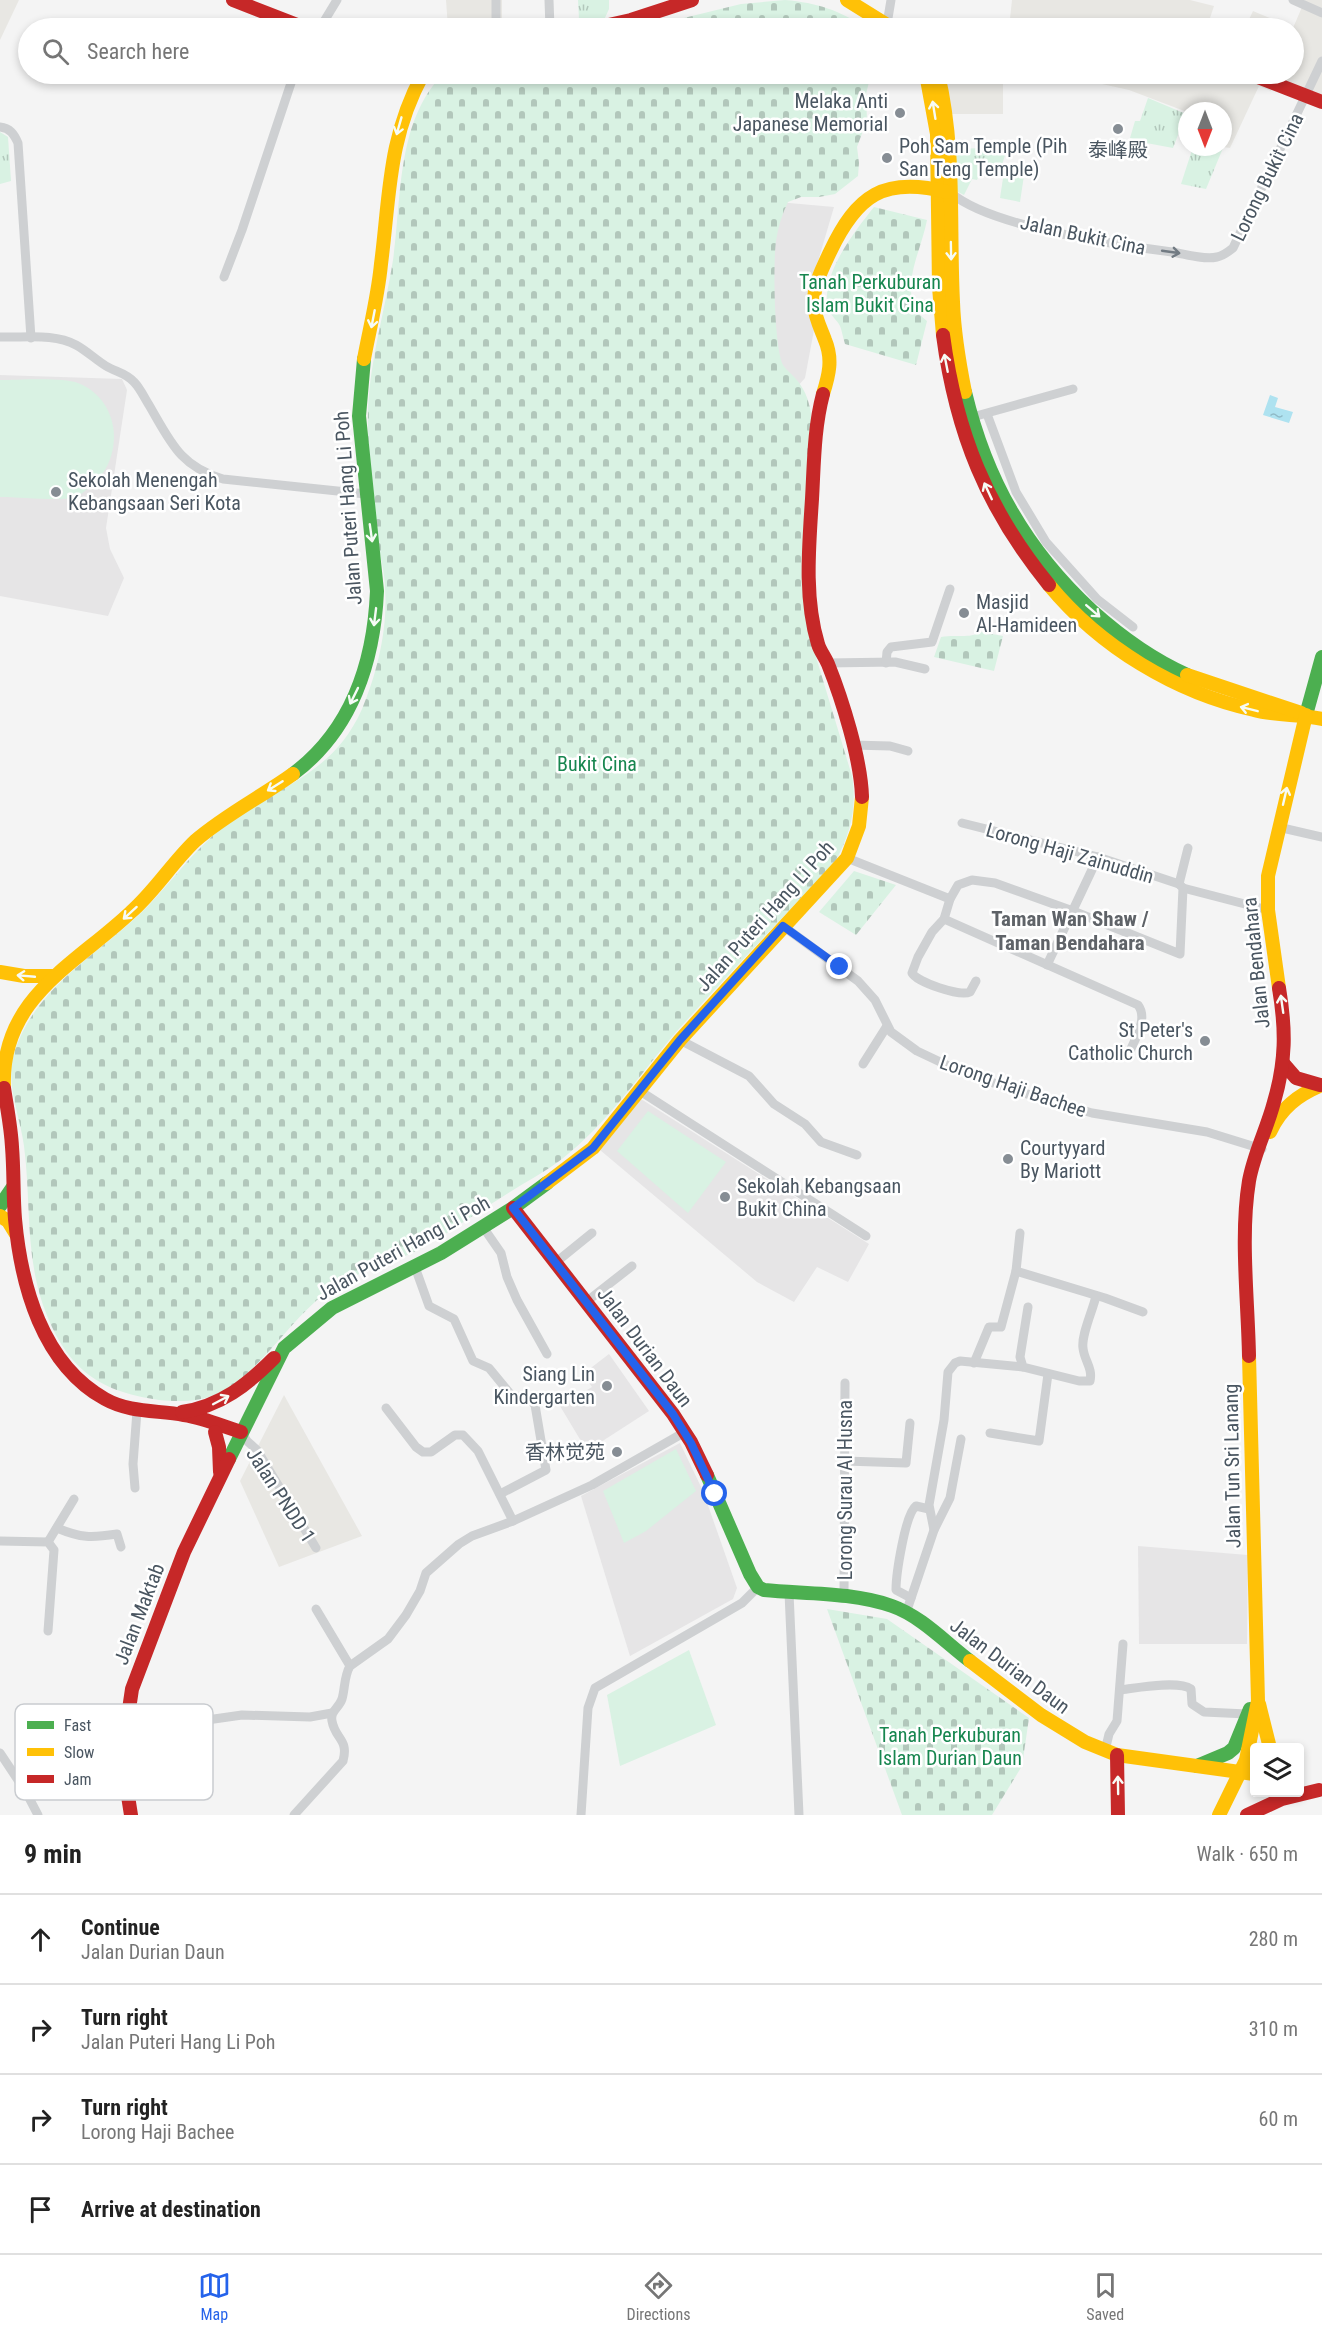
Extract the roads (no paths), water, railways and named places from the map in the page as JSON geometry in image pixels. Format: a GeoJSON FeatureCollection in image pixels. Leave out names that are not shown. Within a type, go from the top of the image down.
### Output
{"type":"FeatureCollection","features":[{"type":"Feature","properties":{"kind":"main road"},"geometry":{"type":"LineString","coordinates":[[233,0],[279,18]]}},
{"type":"Feature","properties":{"kind":"main road"},"geometry":{"type":"LineString","coordinates":[[640,18],[692,0]]}},
{"type":"Feature","properties":{"kind":"main road"},"geometry":{"type":"LineString","coordinates":[[847,0],[876,18]]}},
{"type":"Feature","properties":{"kind":"main road"},"geometry":{"type":"LineString","coordinates":[[410,84],[412,91]]}},
{"type":"Feature","properties":{"kind":"main road","name":"Jalan Puteri Hang Li Poh"},"geometry":{"type":"LineString","coordinates":[[242,1437],[180,1414],[137,1411],[105,1400],[74,1377],[60,1361],[38,1319],[27,1287],[17,1236],[12,1141],[0,1076],[3,1053],[11,1031],[22,1010],[52,976],[111,931],[143,901],[202,836],[230,814],[306,764],[321,750],[343,719],[359,685],[371,648],[377,586],[359,415],[360,392],[379,283],[395,141],[417,84]]}},
{"type":"Feature","properties":{"kind":"main road"},"geometry":{"type":"LineString","coordinates":[[928,84],[937,127],[938,168],[944,191]]}},
{"type":"Feature","properties":{"kind":"main road"},"geometry":{"type":"LineString","coordinates":[[940,84],[949,131],[944,191],[955,337],[964,388],[973,417],[969,451],[1015,543],[1048,588],[1085,626],[1109,645],[1158,676],[1219,701],[1279,716],[1306,715],[1322,719]]}},
{"type":"Feature","properties":{"kind":"main road"},"geometry":{"type":"LineString","coordinates":[[1277,84],[1322,102]]}},
{"type":"Feature","properties":{"kind":"main road"},"geometry":{"type":"LineString","coordinates":[[910,185],[927,177],[938,168]]}},
{"type":"Feature","properties":{"kind":"main road","name":"Jalan Puteri Hang Li Poh"},"geometry":{"type":"LineString","coordinates":[[242,1437],[284,1348],[332,1308],[350,1297],[415,1268],[483,1227],[513,1208],[593,1148],[680,1040],[847,858],[854,842],[862,793],[852,745],[827,663],[818,645],[811,602],[810,532],[813,474],[820,408],[829,374],[830,360],[826,341],[814,309],[814,295],[832,248],[858,207],[881,190],[910,185],[944,191]]}},
{"type":"Feature","properties":{"kind":"main road","name":"Jalan Bendahara"},"geometry":{"type":"LineString","coordinates":[[1258,1152],[1274,1103],[1283,1063],[1285,1026],[1268,910],[1268,876],[1278,827],[1322,657]]}},
{"type":"Feature","properties":{"kind":"main road"},"geometry":{"type":"LineString","coordinates":[[0,972],[24,976],[52,976]]}},
{"type":"Feature","properties":{"kind":"main road"},"geometry":{"type":"LineString","coordinates":[[1283,1063],[1296,1078],[1321,1085]]}},
{"type":"Feature","properties":{"kind":"main road"},"geometry":{"type":"LineString","coordinates":[[1258,1152],[1281,1110],[1296,1098],[1321,1085]]}},
{"type":"Feature","properties":{"kind":"main road","name":"Jalan Tun Sri Lanang"},"geometry":{"type":"LineString","coordinates":[[1219,1815],[1248,1773],[1258,1697],[1246,1230],[1250,1182],[1258,1152]]}},
{"type":"Feature","properties":{"kind":"main road"},"geometry":{"type":"LineString","coordinates":[[0,1206],[13,1187]]}},
{"type":"Feature","properties":{"kind":"main road","name":"Jalan Durian Daun"},"geometry":{"type":"LineString","coordinates":[[513,1208],[684,1432],[706,1473],[750,1574],[758,1587],[772,1592],[844,1596],[892,1606],[906,1612],[1041,1715],[1085,1742],[1111,1753],[1248,1773]]}},
{"type":"Feature","properties":{"kind":"main road"},"geometry":{"type":"LineString","coordinates":[[0,1215],[8,1221],[17,1236]]}},
{"type":"Feature","properties":{"kind":"main road"},"geometry":{"type":"LineString","coordinates":[[165,1413],[193,1411],[220,1402],[252,1380],[284,1348]]}},
{"type":"Feature","properties":{"kind":"main road","name":"Jalan Puteri Hang Li Poh"},"geometry":{"type":"LineString","coordinates":[[165,1413],[215,1432],[242,1437]]}},
{"type":"Feature","properties":{"kind":"main road"},"geometry":{"type":"LineString","coordinates":[[215,1432],[219,1447],[220,1478]]}},
{"type":"Feature","properties":{"kind":"main road","name":"Jalan Maktab"},"geometry":{"type":"LineString","coordinates":[[129,1704],[132,1689],[184,1552],[242,1437]]}},
{"type":"Feature","properties":{"kind":"main road"},"geometry":{"type":"LineString","coordinates":[[1197,1766],[1228,1753],[1234,1748],[1247,1714],[1258,1697]]}},
{"type":"Feature","properties":{"kind":"main road"},"geometry":{"type":"LineString","coordinates":[[1258,1697],[1269,1743]]}},
{"type":"Feature","properties":{"kind":"main road"},"geometry":{"type":"LineString","coordinates":[[1111,1753],[1118,1815]]}},
{"type":"Feature","properties":{"kind":"main road"},"geometry":{"type":"LineString","coordinates":[[1304,1785],[1321,1790]]}},
{"type":"Feature","properties":{"kind":"main road"},"geometry":{"type":"LineString","coordinates":[[1247,1815],[1284,1797],[1321,1790]]}},
{"type":"Feature","properties":{"kind":"main road","name":"Jalan Maktab"},"geometry":{"type":"LineString","coordinates":[[129,1800],[131,1815]]}},
{"type":"Feature","properties":{"kind":"street"},"geometry":{"type":"LineString","coordinates":[[326,18],[337,0]]}},
{"type":"Feature","properties":{"kind":"street"},"geometry":{"type":"LineString","coordinates":[[496,0],[496,18]]}},
{"type":"Feature","properties":{"kind":"street"},"geometry":{"type":"LineString","coordinates":[[549,0],[550,18]]}},
{"type":"Feature","properties":{"kind":"street"},"geometry":{"type":"LineString","coordinates":[[890,18],[891,0]]}},
{"type":"Feature","properties":{"kind":"street"},"geometry":{"type":"LineString","coordinates":[[1293,0],[1322,13]]}},
{"type":"Feature","properties":{"kind":"street","name":"Lorong Bukit Cina"},"geometry":{"type":"LineString","coordinates":[[1221,256],[1233,248],[1322,61]]}},
{"type":"Feature","properties":{"kind":"street"},"geometry":{"type":"LineString","coordinates":[[224,277],[291,84]]}},
{"type":"Feature","properties":{"kind":"street"},"geometry":{"type":"LineString","coordinates":[[3,127],[14,134],[18,143],[31,338]]}},
{"type":"Feature","properties":{"kind":"street","name":"Jalan Bukit Cina"},"geometry":{"type":"LineString","coordinates":[[944,191],[967,204],[1026,225],[1133,247],[1208,257],[1221,256]]}},
{"type":"Feature","properties":{"kind":"street"},"geometry":{"type":"LineString","coordinates":[[0,337],[52,337],[71,343],[105,366],[129,378],[143,394],[165,434],[177,449],[191,465],[206,474],[247,482],[366,494]]}},
{"type":"Feature","properties":{"kind":"street"},"geometry":{"type":"LineString","coordinates":[[1073,389],[973,417],[1046,542],[1097,599],[1133,627]]}},
{"type":"Feature","properties":{"kind":"street"},"geometry":{"type":"LineString","coordinates":[[886,663],[887,652],[891,647],[932,642],[950,589]]}},
{"type":"Feature","properties":{"kind":"street"},"geometry":{"type":"LineString","coordinates":[[827,663],[905,663],[926,669]]}},
{"type":"Feature","properties":{"kind":"street"},"geometry":{"type":"LineString","coordinates":[[852,745],[890,746],[908,751]]}},
{"type":"Feature","properties":{"kind":"street","name":"Lorong Haji Zainuddin"},"geometry":{"type":"LineString","coordinates":[[962,823],[1098,856],[1181,886],[1268,910]]}},
{"type":"Feature","properties":{"kind":"street"},"geometry":{"type":"LineString","coordinates":[[1278,827],[1322,837]]}},
{"type":"Feature","properties":{"kind":"street"},"geometry":{"type":"LineString","coordinates":[[976,981],[970,992],[959,994],[913,976],[912,973],[932,932],[944,918],[950,899],[958,885],[972,880],[994,884],[1073,911],[1180,954],[1181,886],[1188,848]]}},
{"type":"Feature","properties":{"kind":"street"},"geometry":{"type":"LineString","coordinates":[[1047,965],[1098,856]]}},
{"type":"Feature","properties":{"kind":"street"},"geometry":{"type":"LineString","coordinates":[[847,858],[950,899]]}},
{"type":"Feature","properties":{"kind":"street"},"geometry":{"type":"LineString","coordinates":[[944,918],[1138,1005],[1143,1011],[1143,1020],[1130,1051]]}},
{"type":"Feature","properties":{"kind":"street","name":"Lorong Haji Bachee"},"geometry":{"type":"LineString","coordinates":[[783,926],[858,981],[875,1000],[887,1026],[897,1038],[916,1051],[953,1068],[1010,1089],[1092,1113],[1207,1132],[1258,1152]]}},
{"type":"Feature","properties":{"kind":"street"},"geometry":{"type":"LineString","coordinates":[[863,1064],[887,1026]]}},
{"type":"Feature","properties":{"kind":"street"},"geometry":{"type":"LineString","coordinates":[[680,1040],[749,1076],[774,1104],[805,1124],[820,1142],[857,1155]]}},
{"type":"Feature","properties":{"kind":"street"},"geometry":{"type":"LineString","coordinates":[[640,1091],[866,1236]]}},
{"type":"Feature","properties":{"kind":"street"},"geometry":{"type":"LineString","coordinates":[[0,1215],[15,1213]]}},
{"type":"Feature","properties":{"kind":"street"},"geometry":{"type":"LineString","coordinates":[[483,1227],[501,1253],[517,1300],[547,1354]]}},
{"type":"Feature","properties":{"kind":"street"},"geometry":{"type":"LineString","coordinates":[[555,1263],[592,1233]]}},
{"type":"Feature","properties":{"kind":"street"},"geometry":{"type":"LineString","coordinates":[[974,1363],[989,1327],[1001,1327],[1016,1270],[1020,1233]]}},
{"type":"Feature","properties":{"kind":"street"},"geometry":{"type":"LineString","coordinates":[[586,1302],[632,1266]]}},
{"type":"Feature","properties":{"kind":"street"},"geometry":{"type":"LineString","coordinates":[[415,1268],[429,1306],[454,1319],[473,1361],[489,1368],[512,1396],[528,1397],[535,1405],[546,1470],[500,1494]]}},
{"type":"Feature","properties":{"kind":"street"},"geometry":{"type":"LineString","coordinates":[[1016,1270],[1143,1312]]}},
{"type":"Feature","properties":{"kind":"street"},"geometry":{"type":"LineString","coordinates":[[934,1530],[929,1509],[944,1420],[948,1372],[955,1363],[974,1363],[1023,1367],[1079,1381],[1090,1381],[1092,1375],[1083,1353],[1082,1343],[1096,1296]]}},
{"type":"Feature","properties":{"kind":"street"},"geometry":{"type":"LineString","coordinates":[[1023,1367],[1020,1357],[1028,1307]]}},
{"type":"Feature","properties":{"kind":"street"},"geometry":{"type":"LineString","coordinates":[[990,1433],[1039,1441],[1048,1374]]}},
{"type":"Feature","properties":{"kind":"street","name":"Lorong Surau Al Husna"},"geometry":{"type":"LineString","coordinates":[[844,1596],[845,1383]]}},
{"type":"Feature","properties":{"kind":"street"},"geometry":{"type":"LineString","coordinates":[[386,1408],[416,1447],[423,1452],[431,1452],[455,1435],[463,1435],[478,1450],[513,1521]]}},
{"type":"Feature","properties":{"kind":"street"},"geometry":{"type":"LineString","coordinates":[[135,1488],[133,1464],[137,1411]]}},
{"type":"Feature","properties":{"kind":"street"},"geometry":{"type":"LineString","coordinates":[[845,1461],[906,1463],[910,1422]]}},
{"type":"Feature","properties":{"kind":"street"},"geometry":{"type":"LineString","coordinates":[[213,1719],[242,1715],[310,1717],[332,1713],[340,1703],[350,1666],[388,1639],[420,1591],[426,1573],[459,1544],[472,1536],[513,1521],[592,1485],[684,1432]]}},
{"type":"Feature","properties":{"kind":"street","name":"Jalan PNDD 1"},"geometry":{"type":"LineString","coordinates":[[242,1437],[257,1450],[316,1548]]}},
{"type":"Feature","properties":{"kind":"street"},"geometry":{"type":"LineString","coordinates":[[906,1612],[934,1530],[950,1498],[961,1439]]}},
{"type":"Feature","properties":{"kind":"street"},"geometry":{"type":"LineString","coordinates":[[48,1542],[74,1499]]}},
{"type":"Feature","properties":{"kind":"street"},"geometry":{"type":"LineString","coordinates":[[911,1598],[896,1590],[908,1522],[912,1508],[916,1506],[929,1509]]}},
{"type":"Feature","properties":{"kind":"street"},"geometry":{"type":"LineString","coordinates":[[57,1528],[76,1536],[117,1534],[121,1547]]}},
{"type":"Feature","properties":{"kind":"street"},"geometry":{"type":"LineString","coordinates":[[0,1541],[48,1542]]}},
{"type":"Feature","properties":{"kind":"street"},"geometry":{"type":"LineString","coordinates":[[48,1542],[54,1550],[48,1631]]}},
{"type":"Feature","properties":{"kind":"street"},"geometry":{"type":"LineString","coordinates":[[581,1815],[588,1708],[595,1688],[742,1603],[758,1587]]}},
{"type":"Feature","properties":{"kind":"street"},"geometry":{"type":"LineString","coordinates":[[789,1593],[799,1815]]}},
{"type":"Feature","properties":{"kind":"street"},"geometry":{"type":"LineString","coordinates":[[316,1609],[350,1666]]}},
{"type":"Feature","properties":{"kind":"street"},"geometry":{"type":"LineString","coordinates":[[1111,1753],[1109,1734],[1117,1721],[1123,1644]]}},
{"type":"Feature","properties":{"kind":"street"},"geometry":{"type":"LineString","coordinates":[[1120,1690],[1187,1686],[1191,1689],[1192,1704],[1204,1712],[1247,1714]]}},
{"type":"Feature","properties":{"kind":"street"},"geometry":{"type":"LineString","coordinates":[[294,1815],[343,1761],[345,1752],[343,1741],[333,1725],[332,1713]]}},
{"type":"Feature","properties":{"kind":"street"},"geometry":{"type":"LineString","coordinates":[[0,1753],[15,1776]]}},
{"type":"Feature","properties":{"kind":"street"},"geometry":{"type":"LineString","coordinates":[[30,1800],[38,1815]]}},
{"type":"Feature","properties":{"kind":"water"},"geometry":{"type":"Polygon","coordinates":[[[1270,395],[1278,398],[1275,407],[1293,412],[1289,423],[1263,415],[1270,395]]]}},
{"type":"Feature","properties":{"kind":"place","name":"Melaka Anti Japanese Memorial"},"geometry":{"type":"Point","coordinates":[900,113]}},
{"type":"Feature","properties":{"kind":"place","name":"泰峰殿"},"geometry":{"type":"Point","coordinates":[1118,129]}},
{"type":"Feature","properties":{"kind":"place","name":"Poh Sam Temple (Pih San Teng Temple)"},"geometry":{"type":"Point","coordinates":[887,158]}},
{"type":"Feature","properties":{"kind":"place","name":"Sekolah Menengah Kebangsaan Seri Kota"},"geometry":{"type":"Point","coordinates":[56,492]}},
{"type":"Feature","properties":{"kind":"place","name":"Masjid Al-Hamideen"},"geometry":{"type":"Point","coordinates":[964,613]}},
{"type":"Feature","properties":{"kind":"place","name":"St Peter's Catholic Church"},"geometry":{"type":"Point","coordinates":[1205,1041]}},
{"type":"Feature","properties":{"kind":"place","name":"Courtyyard By Mariott"},"geometry":{"type":"Point","coordinates":[1008,1159]}},
{"type":"Feature","properties":{"kind":"place","name":"Sekolah Kebangsaan Bukit China"},"geometry":{"type":"Point","coordinates":[725,1197]}},
{"type":"Feature","properties":{"kind":"place","name":"Siang Lin Kindergarten"},"geometry":{"type":"Point","coordinates":[607,1386]}},
{"type":"Feature","properties":{"kind":"place","name":"香林觉苑"},"geometry":{"type":"Point","coordinates":[617,1452]}},
{"type":"Feature","properties":{"kind":"district","name":"Taman Wan Shaw / Taman Bendahara"},"geometry":{"type":"Point","coordinates":[1070,931]}},
{"type":"Feature","properties":{"kind":"park label","name":"Tanah Perkuburan Islam Bukit Cina"},"geometry":{"type":"Point","coordinates":[870,294]}},
{"type":"Feature","properties":{"kind":"park label","name":"Bukit Cina"},"geometry":{"type":"Point","coordinates":[597,764]}},
{"type":"Feature","properties":{"kind":"park label","name":"Tanah Perkuburan Islam Durian Daun"},"geometry":{"type":"Point","coordinates":[950,1746]}}]}
